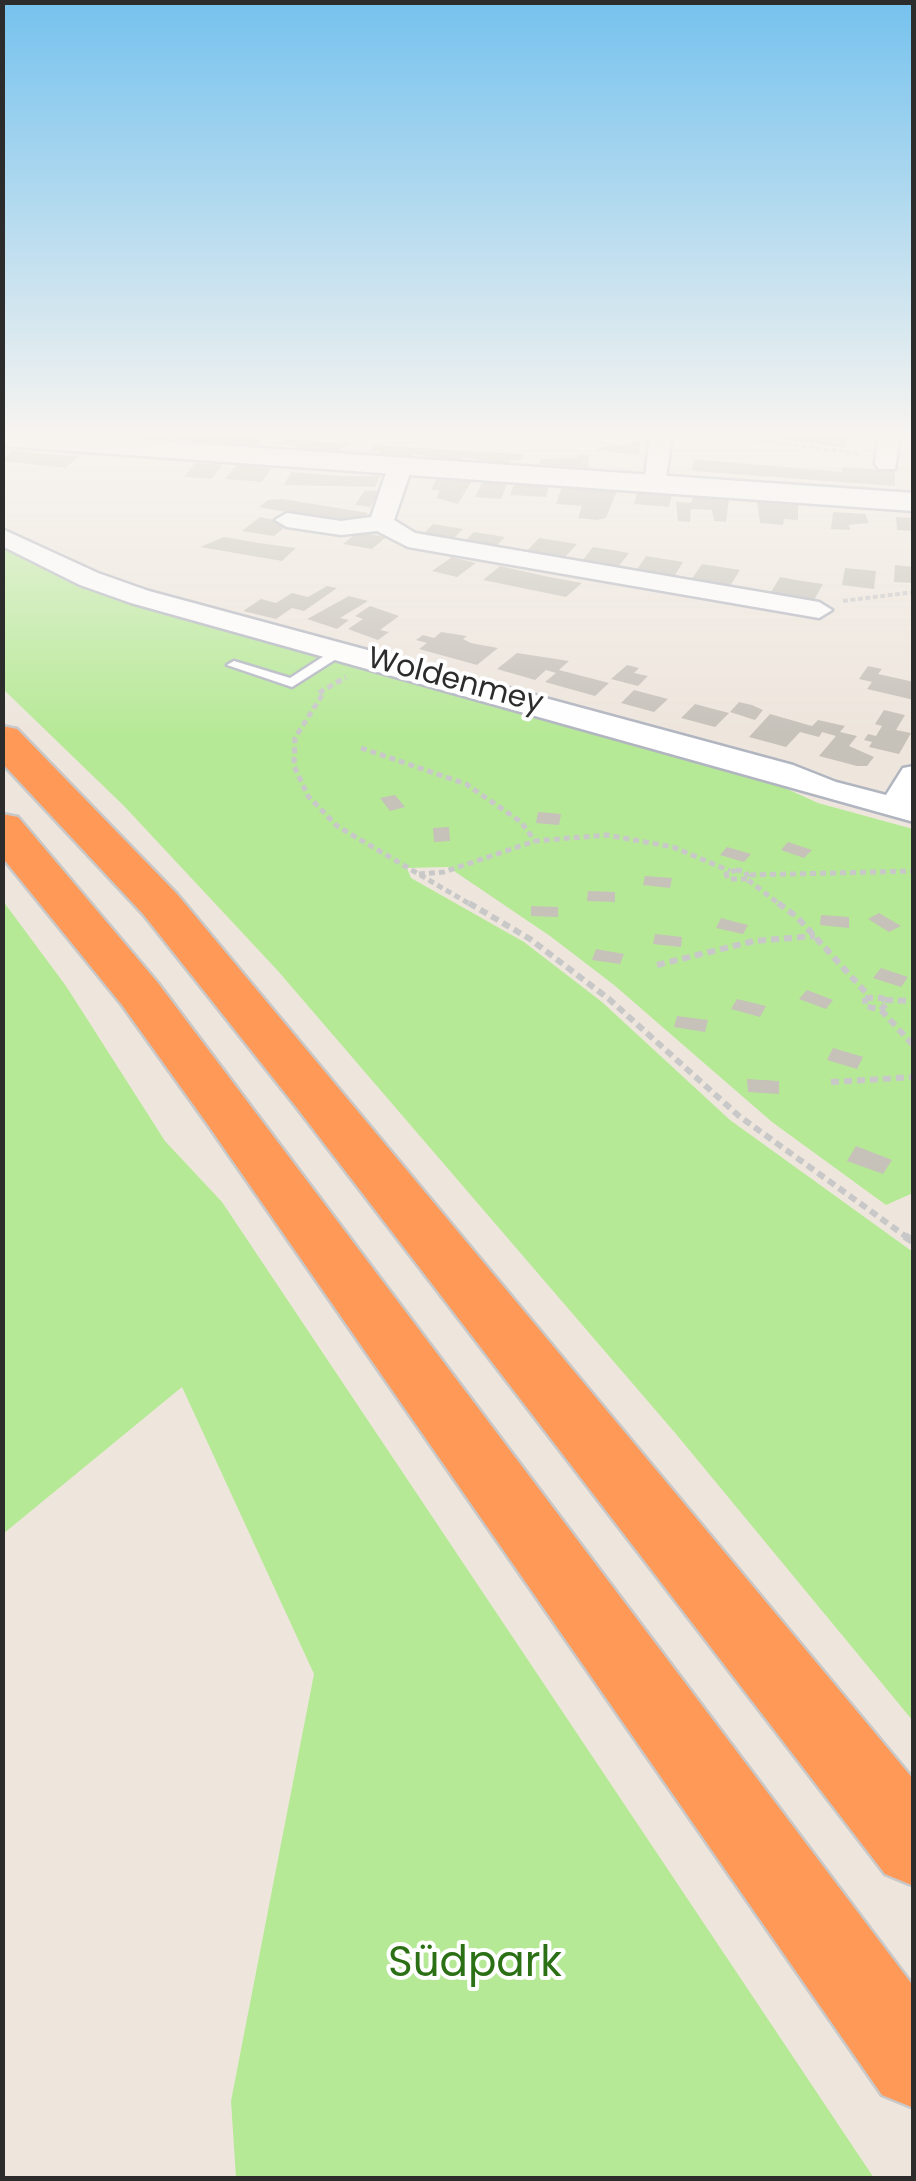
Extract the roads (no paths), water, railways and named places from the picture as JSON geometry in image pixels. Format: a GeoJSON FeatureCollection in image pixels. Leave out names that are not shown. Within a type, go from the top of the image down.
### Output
{"type":"FeatureCollection","features":[{"type":"Feature","properties":{"kind":"highway"},"geometry":{"type":"LineString","coordinates":[[2,738],[160,904],[914,1844]]}},
{"type":"Feature","properties":{"kind":"highway"},"geometry":{"type":"LineString","coordinates":[[2,826],[106,951],[217,1097],[914,2063]]}},
{"type":"Feature","properties":{"kind":"street"},"geometry":{"type":"LineString","coordinates":[[399,532],[420,542],[819,610]]}},
{"type":"Feature","properties":{"kind":"street","name":"Woldenmey"},"geometry":{"type":"LineString","coordinates":[[2,536],[89,579],[140,596],[782,772],[825,789],[904,810]]}},
{"type":"Feature","properties":{"kind":"street"},"geometry":{"type":"LineString","coordinates":[[904,810],[914,775]]}},
{"type":"Feature","properties":{"kind":"lane"},"geometry":{"type":"LineString","coordinates":[[234,666],[292,683],[340,652]]}},
{"type":"Feature","properties":{"kind":"park label","name":"Südpark"},"geometry":{"type":"Point","coordinates":[475,1965]}}]}
